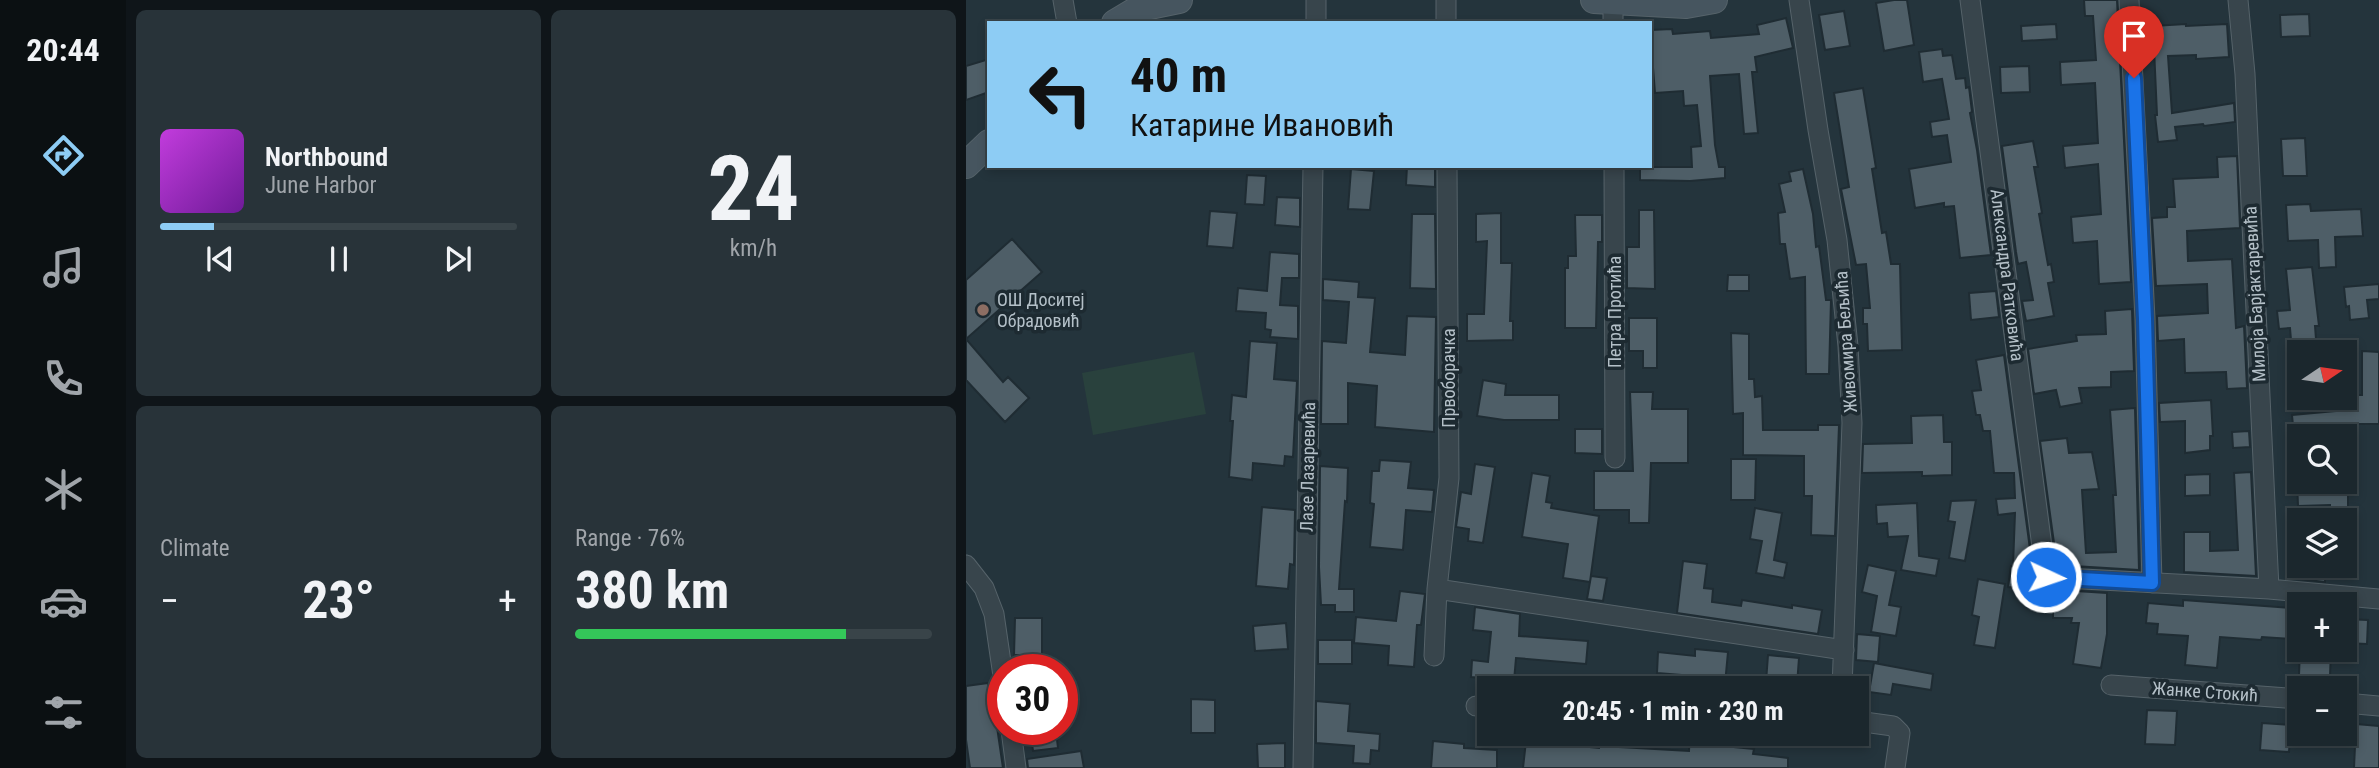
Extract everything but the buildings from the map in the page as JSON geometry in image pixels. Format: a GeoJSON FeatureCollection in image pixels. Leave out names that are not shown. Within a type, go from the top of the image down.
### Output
{"type":"FeatureCollection","features":[{"type":"Feature","properties":{"kind":"street"},"geometry":{"type":"LineString","coordinates":[[1063,0],[1067,21]]}},
{"type":"Feature","properties":{"kind":"street"},"geometry":{"type":"LineString","coordinates":[[1118,21],[1140,8],[1179,0]]}},
{"type":"Feature","properties":{"kind":"street"},"geometry":{"type":"LineString","coordinates":[[1316,0],[1316,21]]}},
{"type":"Feature","properties":{"kind":"street"},"geometry":{"type":"LineString","coordinates":[[1446,0],[1446,21]]}},
{"type":"Feature","properties":{"kind":"street"},"geometry":{"type":"LineString","coordinates":[[1607,8],[1686,5],[1714,0]]}},
{"type":"Feature","properties":{"kind":"street","name":"Живомира Бељића"},"geometry":{"type":"LineString","coordinates":[[1799,0],[1837,240],[1848,346],[1852,423],[1843,676]]}},
{"type":"Feature","properties":{"kind":"street","name":"Александра Ратковића"},"geometry":{"type":"LineString","coordinates":[[1970,0],[2046,577],[2152,583]]}},
{"type":"Feature","properties":{"kind":"street"},"geometry":{"type":"LineString","coordinates":[[2129,0],[2145,306],[2152,583],[2379,598]]}},
{"type":"Feature","properties":{"kind":"street","name":"Милоја Барјактаревића"},"geometry":{"type":"LineString","coordinates":[[2238,0],[2245,74],[2269,589]]}},
{"type":"Feature","properties":{"kind":"street"},"geometry":{"type":"LineString","coordinates":[[966,165],[987,145]]}},
{"type":"Feature","properties":{"kind":"street","name":"Лазе Лазаревића"},"geometry":{"type":"LineString","coordinates":[[1303,768],[1313,168]]}},
{"type":"Feature","properties":{"kind":"street","name":"Првоборачка"},"geometry":{"type":"LineString","coordinates":[[1434,656],[1437,589],[1449,478],[1447,168]]}},
{"type":"Feature","properties":{"kind":"street","name":"Петра Протића"},"geometry":{"type":"LineString","coordinates":[[1614,168],[1615,458]]}},
{"type":"Feature","properties":{"kind":"street"},"geometry":{"type":"LineString","coordinates":[[966,565],[984,588],[994,614],[1000,654]]}},
{"type":"Feature","properties":{"kind":"street"},"geometry":{"type":"LineString","coordinates":[[1437,589],[1844,650]]}},
{"type":"Feature","properties":{"kind":"street","name":"Жанке Стокић"},"geometry":{"type":"LineString","coordinates":[[2111,685],[2287,698]]}},
{"type":"Feature","properties":{"kind":"street"},"geometry":{"type":"LineString","coordinates":[[2357,704],[2379,706]]}},
{"type":"Feature","properties":{"kind":"street"},"geometry":{"type":"LineString","coordinates":[[1869,723],[1893,726],[1900,733],[1895,768]]}},
{"type":"Feature","properties":{"kind":"street"},"geometry":{"type":"LineString","coordinates":[[1013,745],[1016,768]]}},
{"type":"Feature","properties":{"kind":"green space"},"geometry":{"type":"Polygon","coordinates":[[[1194,352],[1206,414],[1093,435],[1082,373],[1194,352]]]}},
{"type":"Feature","properties":{"kind":"place","name":"ОШ Доситеј Обрадовић"},"geometry":{"type":"Point","coordinates":[983,310]}},
{"type":"Feature","properties":{"kind":"route"},"geometry":{"type":"LineString","coordinates":[[2046,577],[2152,583],[2145,319],[2134,78]]}}]}
